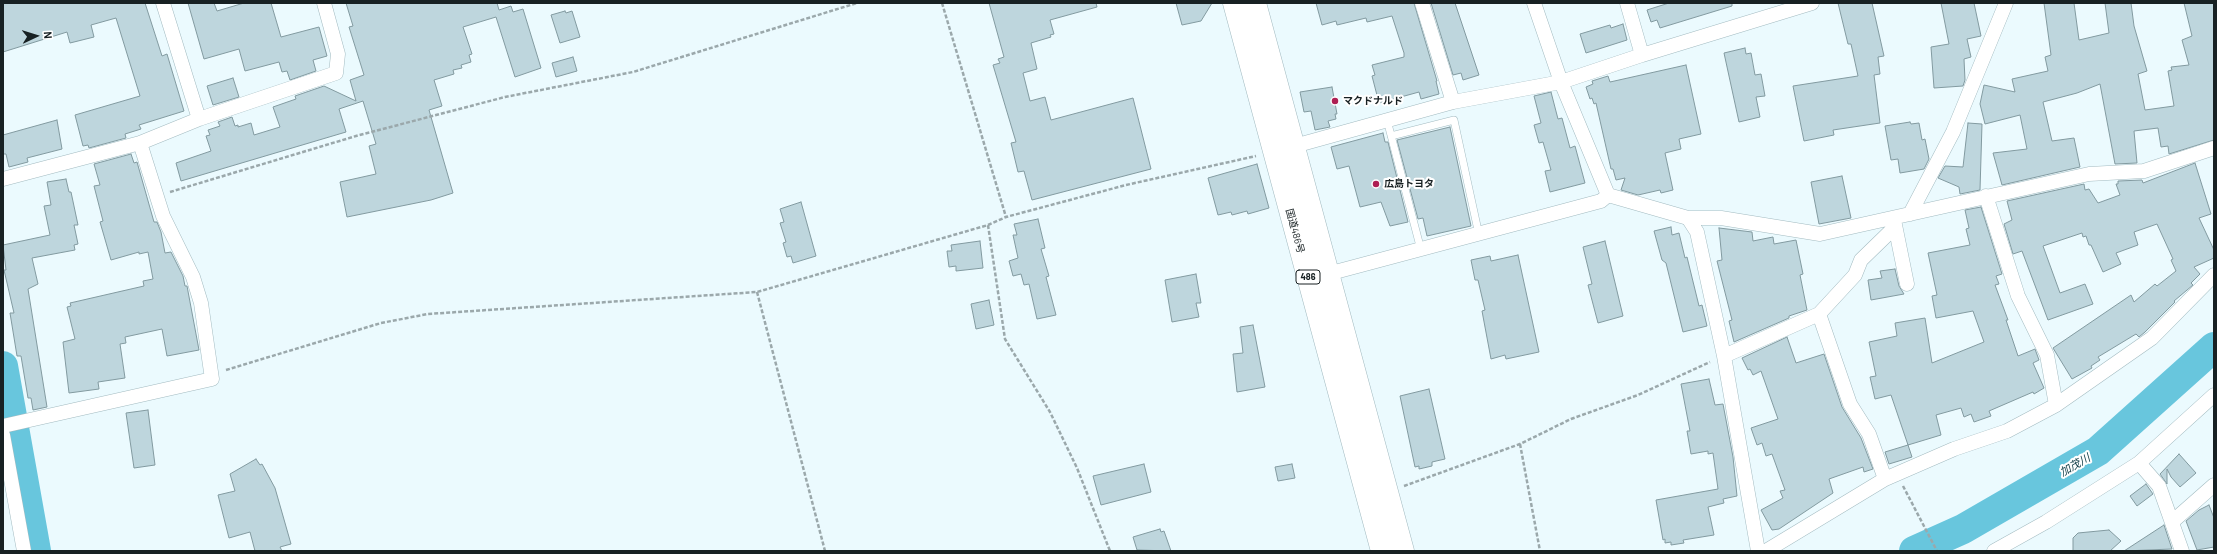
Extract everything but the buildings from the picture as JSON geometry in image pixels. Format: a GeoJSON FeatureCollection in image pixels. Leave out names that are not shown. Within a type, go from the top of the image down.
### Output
{"type":"FeatureCollection","features":[{"type":"Feature","properties":{"kind":"highway","name":"国道486号"},"geometry":{"type":"LineString","coordinates":[[1234,3],[1284,149]]}},
{"type":"Feature","properties":{"kind":"highway","name":"国道486号"},"geometry":{"type":"LineString","coordinates":[[1256,3],[1284,149],[1318,277],[1382,551]]}},
{"type":"Feature","properties":{"kind":"highway","name":"国道486号"},"geometry":{"type":"LineString","coordinates":[[1318,277],[1386,492],[1403,551]]}},
{"type":"Feature","properties":{"kind":"street"},"geometry":{"type":"LineString","coordinates":[[163,3],[199,119]]}},
{"type":"Feature","properties":{"kind":"street"},"geometry":{"type":"LineString","coordinates":[[3,179],[140,143],[199,119],[336,73],[338,54],[324,3]]}},
{"type":"Feature","properties":{"kind":"street"},"geometry":{"type":"LineString","coordinates":[[1422,3],[1453,102]]}},
{"type":"Feature","properties":{"kind":"street"},"geometry":{"type":"LineString","coordinates":[[1534,3],[1561,82],[1608,195]]}},
{"type":"Feature","properties":{"kind":"street"},"geometry":{"type":"LineString","coordinates":[[1629,3],[1642,55]]}},
{"type":"Feature","properties":{"kind":"street"},"geometry":{"type":"LineString","coordinates":[[1284,149],[1453,102],[1561,82],[1642,55],[1812,3]]}},
{"type":"Feature","properties":{"kind":"street"},"geometry":{"type":"LineString","coordinates":[[1910,214],[1953,132],[2006,3]]}},
{"type":"Feature","properties":{"kind":"street"},"geometry":{"type":"LineString","coordinates":[[3,426],[212,379],[201,303],[193,277],[163,216],[140,143]]}},
{"type":"Feature","properties":{"kind":"street"},"geometry":{"type":"LineString","coordinates":[[1608,195],[1688,218],[1721,218],[1820,234],[1894,222],[1910,214],[2088,174],[2144,171],[2214,148]]}},
{"type":"Feature","properties":{"kind":"street"},"geometry":{"type":"LineString","coordinates":[[1318,277],[1421,251],[1601,201],[1608,195]]}},
{"type":"Feature","properties":{"kind":"street"},"geometry":{"type":"LineString","coordinates":[[1986,196],[2018,296],[2046,355],[2056,405]]}},
{"type":"Feature","properties":{"kind":"street"},"geometry":{"type":"LineString","coordinates":[[1688,218],[1697,232],[1724,356],[1758,551]]}},
{"type":"Feature","properties":{"kind":"street"},"geometry":{"type":"LineString","coordinates":[[1894,222],[1907,284]]}},
{"type":"Feature","properties":{"kind":"street"},"geometry":{"type":"LineString","coordinates":[[1724,356],[1819,314],[1855,275],[1861,260],[1894,222]]}},
{"type":"Feature","properties":{"kind":"street"},"geometry":{"type":"LineString","coordinates":[[1766,551],[1885,479],[1954,449],[2007,432],[2056,405],[2152,338],[2214,275]]}},
{"type":"Feature","properties":{"kind":"street"},"geometry":{"type":"LineString","coordinates":[[1819,314],[1850,404],[1869,434],[1885,479]]}},
{"type":"Feature","properties":{"kind":"street"},"geometry":{"type":"LineString","coordinates":[[1994,551],[2046,522],[2139,463],[2214,395]]}},
{"type":"Feature","properties":{"kind":"street"},"geometry":{"type":"LineString","coordinates":[[3,435],[24,551]]}},
{"type":"Feature","properties":{"kind":"street"},"geometry":{"type":"LineString","coordinates":[[2139,463],[2159,486],[2182,551]]}},
{"type":"Feature","properties":{"kind":"street"},"geometry":{"type":"LineString","coordinates":[[2172,522],[2214,485]]}},
{"type":"Feature","properties":{"kind":"lane"},"geometry":{"type":"LineString","coordinates":[[1387,120],[1421,251]]}},
{"type":"Feature","properties":{"kind":"lane"},"geometry":{"type":"LineString","coordinates":[[1391,136],[1454,120],[1479,235]]}},
{"type":"Feature","properties":{"kind":"path"},"geometry":{"type":"LineString","coordinates":[[157,196],[363,134],[505,97],[633,72],[857,3]]}},
{"type":"Feature","properties":{"kind":"path"},"geometry":{"type":"LineString","coordinates":[[942,3],[1006,217]]}},
{"type":"Feature","properties":{"kind":"path"},"geometry":{"type":"LineString","coordinates":[[212,379],[223,371],[351,332],[381,323],[428,314],[757,292],[988,225],[1006,217],[1126,185],[1284,149]]}},
{"type":"Feature","properties":{"kind":"path"},"geometry":{"type":"LineString","coordinates":[[988,225],[1005,340],[1050,412],[1077,468],[1110,551]]}},
{"type":"Feature","properties":{"kind":"path"},"geometry":{"type":"LineString","coordinates":[[757,292],[826,551]]}},
{"type":"Feature","properties":{"kind":"path"},"geometry":{"type":"LineString","coordinates":[[1386,492],[1520,444],[1570,419],[1638,395],[1724,356]]}},
{"type":"Feature","properties":{"kind":"path"},"geometry":{"type":"LineString","coordinates":[[1520,444],[1540,551]]}},
{"type":"Feature","properties":{"kind":"path"},"geometry":{"type":"LineString","coordinates":[[1911,502],[1937,551]]}},
{"type":"Feature","properties":{"kind":"waterway","name":"加茂川"},"geometry":{"type":"LineString","coordinates":[[1914,551],[1963,529],[2098,451],[2214,347]]}},
{"type":"Feature","properties":{"kind":"waterway"},"geometry":{"type":"LineString","coordinates":[[3,366],[36,551]]}},
{"type":"Feature","properties":{"kind":"place","name":"マクドナルド"},"geometry":{"type":"Point","coordinates":[1335,101]}},
{"type":"Feature","properties":{"kind":"place","name":"広島トヨタ"},"geometry":{"type":"Point","coordinates":[1376,184]}}]}
